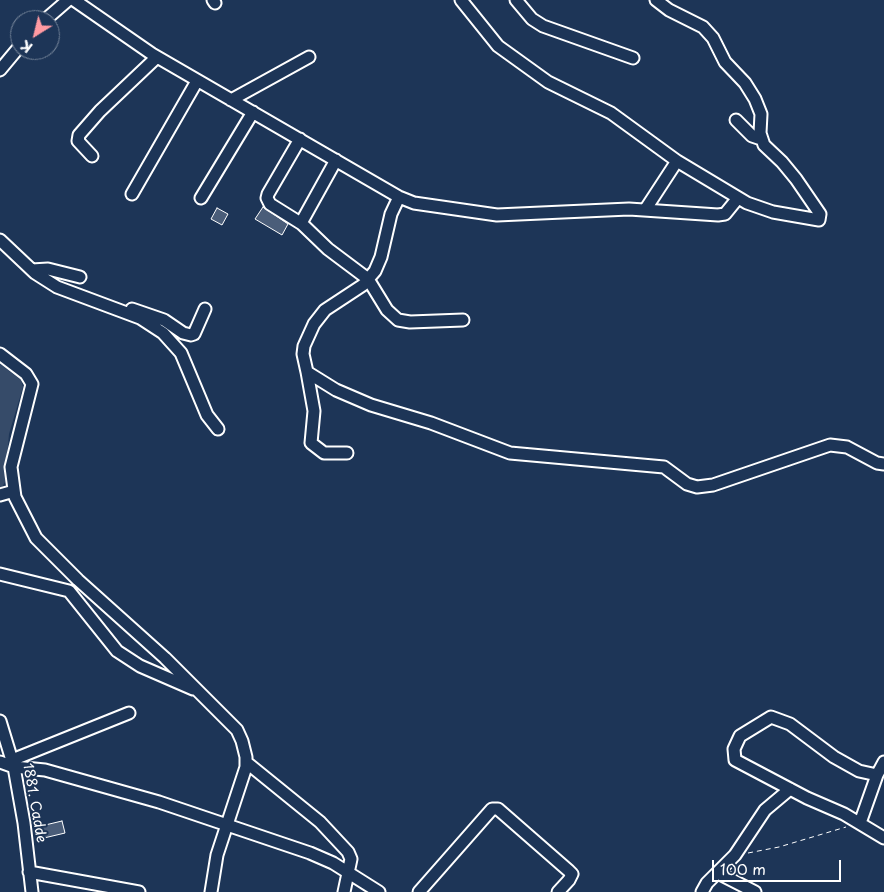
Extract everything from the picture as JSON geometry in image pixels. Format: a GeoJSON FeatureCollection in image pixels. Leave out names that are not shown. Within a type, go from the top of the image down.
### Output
{"type":"FeatureCollection","features":[{"type":"Feature","properties":{"kind":"street"},"geometry":{"type":"LineString","coordinates":[[56,10],[68,0]]}},
{"type":"Feature","properties":{"kind":"street"},"geometry":{"type":"LineString","coordinates":[[74,0],[157,57],[198,81],[399,197],[434,208],[497,215],[645,210],[718,215],[725,214],[738,198]]}},
{"type":"Feature","properties":{"kind":"street"},"geometry":{"type":"LineString","coordinates":[[461,0],[490,39],[526,68],[548,82],[611,113],[677,161],[738,198],[773,212],[814,221],[821,218],[782,162],[761,140],[752,136],[736,120]]}},
{"type":"Feature","properties":{"kind":"street"},"geometry":{"type":"LineString","coordinates":[[516,0],[532,19],[544,26],[633,58]]}},
{"type":"Feature","properties":{"kind":"street"},"geometry":{"type":"LineString","coordinates":[[656,0],[711,34],[725,62],[745,83],[755,99],[761,114],[761,140]]}},
{"type":"Feature","properties":{"kind":"street"},"geometry":{"type":"LineString","coordinates":[[92,156],[78,141],[79,135],[100,111],[157,57]]}},
{"type":"Feature","properties":{"kind":"street"},"geometry":{"type":"LineString","coordinates":[[232,100],[309,57]]}},
{"type":"Feature","properties":{"kind":"street"},"geometry":{"type":"LineString","coordinates":[[0,70],[10,58]]}},
{"type":"Feature","properties":{"kind":"street"},"geometry":{"type":"LineString","coordinates":[[132,194],[198,81]]}},
{"type":"Feature","properties":{"kind":"street"},"geometry":{"type":"LineString","coordinates":[[201,198],[253,112]]}},
{"type":"Feature","properties":{"kind":"street"},"geometry":{"type":"LineString","coordinates":[[300,139],[266,198],[270,204],[301,224],[328,249],[368,279],[387,310],[398,320],[410,322],[463,320]]}},
{"type":"Feature","properties":{"kind":"street"},"geometry":{"type":"LineString","coordinates":[[301,224],[336,160]]}},
{"type":"Feature","properties":{"kind":"street"},"geometry":{"type":"LineString","coordinates":[[645,210],[677,161]]}},
{"type":"Feature","properties":{"kind":"street"},"geometry":{"type":"LineString","coordinates":[[347,453],[324,453],[311,443],[314,410],[303,354],[308,336],[314,324],[325,310],[355,291],[368,279],[381,258],[391,214],[399,197]]}},
{"type":"Feature","properties":{"kind":"street"},"geometry":{"type":"LineString","coordinates":[[0,240],[32,270],[56,287],[118,310],[149,324],[174,345],[187,364],[206,415],[218,429]]}},
{"type":"Feature","properties":{"kind":"street"},"geometry":{"type":"LineString","coordinates":[[32,270],[48,269],[80,277]]}},
{"type":"Feature","properties":{"kind":"street"},"geometry":{"type":"LineString","coordinates":[[118,310],[132,309],[153,315],[191,335],[194,334],[205,309]]}},
{"type":"Feature","properties":{"kind":"street"},"geometry":{"type":"LineString","coordinates":[[0,354],[26,374],[32,384],[11,467],[14,491],[22,513],[36,538],[78,580],[165,658],[237,730],[244,748],[246,762],[218,854],[211,892]]}},
{"type":"Feature","properties":{"kind":"street"},"geometry":{"type":"LineString","coordinates":[[307,372],[336,390],[371,405],[453,431],[510,453],[664,467],[682,481],[697,487],[713,484],[830,445],[847,447],[877,463],[884,464]]}},
{"type":"Feature","properties":{"kind":"street"},"geometry":{"type":"LineString","coordinates":[[0,495],[14,491]]}},
{"type":"Feature","properties":{"kind":"street"},"geometry":{"type":"LineString","coordinates":[[0,574],[69,592],[117,651],[140,666],[195,689]]}},
{"type":"Feature","properties":{"kind":"street"},"geometry":{"type":"LineString","coordinates":[[69,592],[78,580]]}},
{"type":"Feature","properties":{"kind":"street"},"geometry":{"type":"LineString","coordinates":[[13,764],[129,713]]}},
{"type":"Feature","properties":{"kind":"street"},"geometry":{"type":"LineString","coordinates":[[877,775],[858,771],[834,757],[790,724],[771,716],[740,736],[734,749],[735,760],[860,823],[884,838]]}},
{"type":"Feature","properties":{"kind":"street","name":"1881. Cadde"},"geometry":{"type":"LineString","coordinates":[[0,721],[13,764],[24,823],[32,892]]}},
{"type":"Feature","properties":{"kind":"street"},"geometry":{"type":"LineString","coordinates":[[0,762],[45,770],[159,802],[310,853],[350,873],[379,892]]}},
{"type":"Feature","properties":{"kind":"street"},"geometry":{"type":"LineString","coordinates":[[246,762],[331,832],[351,859],[350,873],[344,892]]}},
{"type":"Feature","properties":{"kind":"street"},"geometry":{"type":"LineString","coordinates":[[860,823],[877,775],[884,762]]}},
{"type":"Feature","properties":{"kind":"street"},"geometry":{"type":"LineString","coordinates":[[702,892],[707,883],[735,855],[765,810],[790,789]]}},
{"type":"Feature","properties":{"kind":"street"},"geometry":{"type":"LineString","coordinates":[[419,892],[492,809],[498,809],[572,874],[558,892]]}},
{"type":"Feature","properties":{"kind":"street"},"geometry":{"type":"LineString","coordinates":[[30,872],[138,892]]}},
{"type":"Feature","properties":{"kind":"street"},"geometry":{"type":"LineString","coordinates":[[718,873],[755,892]]}},
{"type":"Feature","properties":{"kind":"path"},"geometry":{"type":"LineString","coordinates":[[735,855],[779,847],[860,823]]}},
{"type":"Feature","properties":{"kind":"shaded area"},"geometry":{"type":"Polygon","coordinates":[[[0,364],[21,380],[23,387],[9,434],[5,482],[0,491],[0,364]]]}},
{"type":"Feature","properties":{"kind":"building"},"geometry":{"type":"Polygon","coordinates":[[[263,207],[288,224],[282,235],[255,219],[263,207]]]}},
{"type":"Feature","properties":{"kind":"building"},"geometry":{"type":"Polygon","coordinates":[[[217,208],[228,214],[222,225],[211,219],[217,208]]]}},
{"type":"Feature","properties":{"kind":"building"},"geometry":{"type":"Polygon","coordinates":[[[62,821],[65,833],[44,838],[41,826],[62,821]]]}}]}
